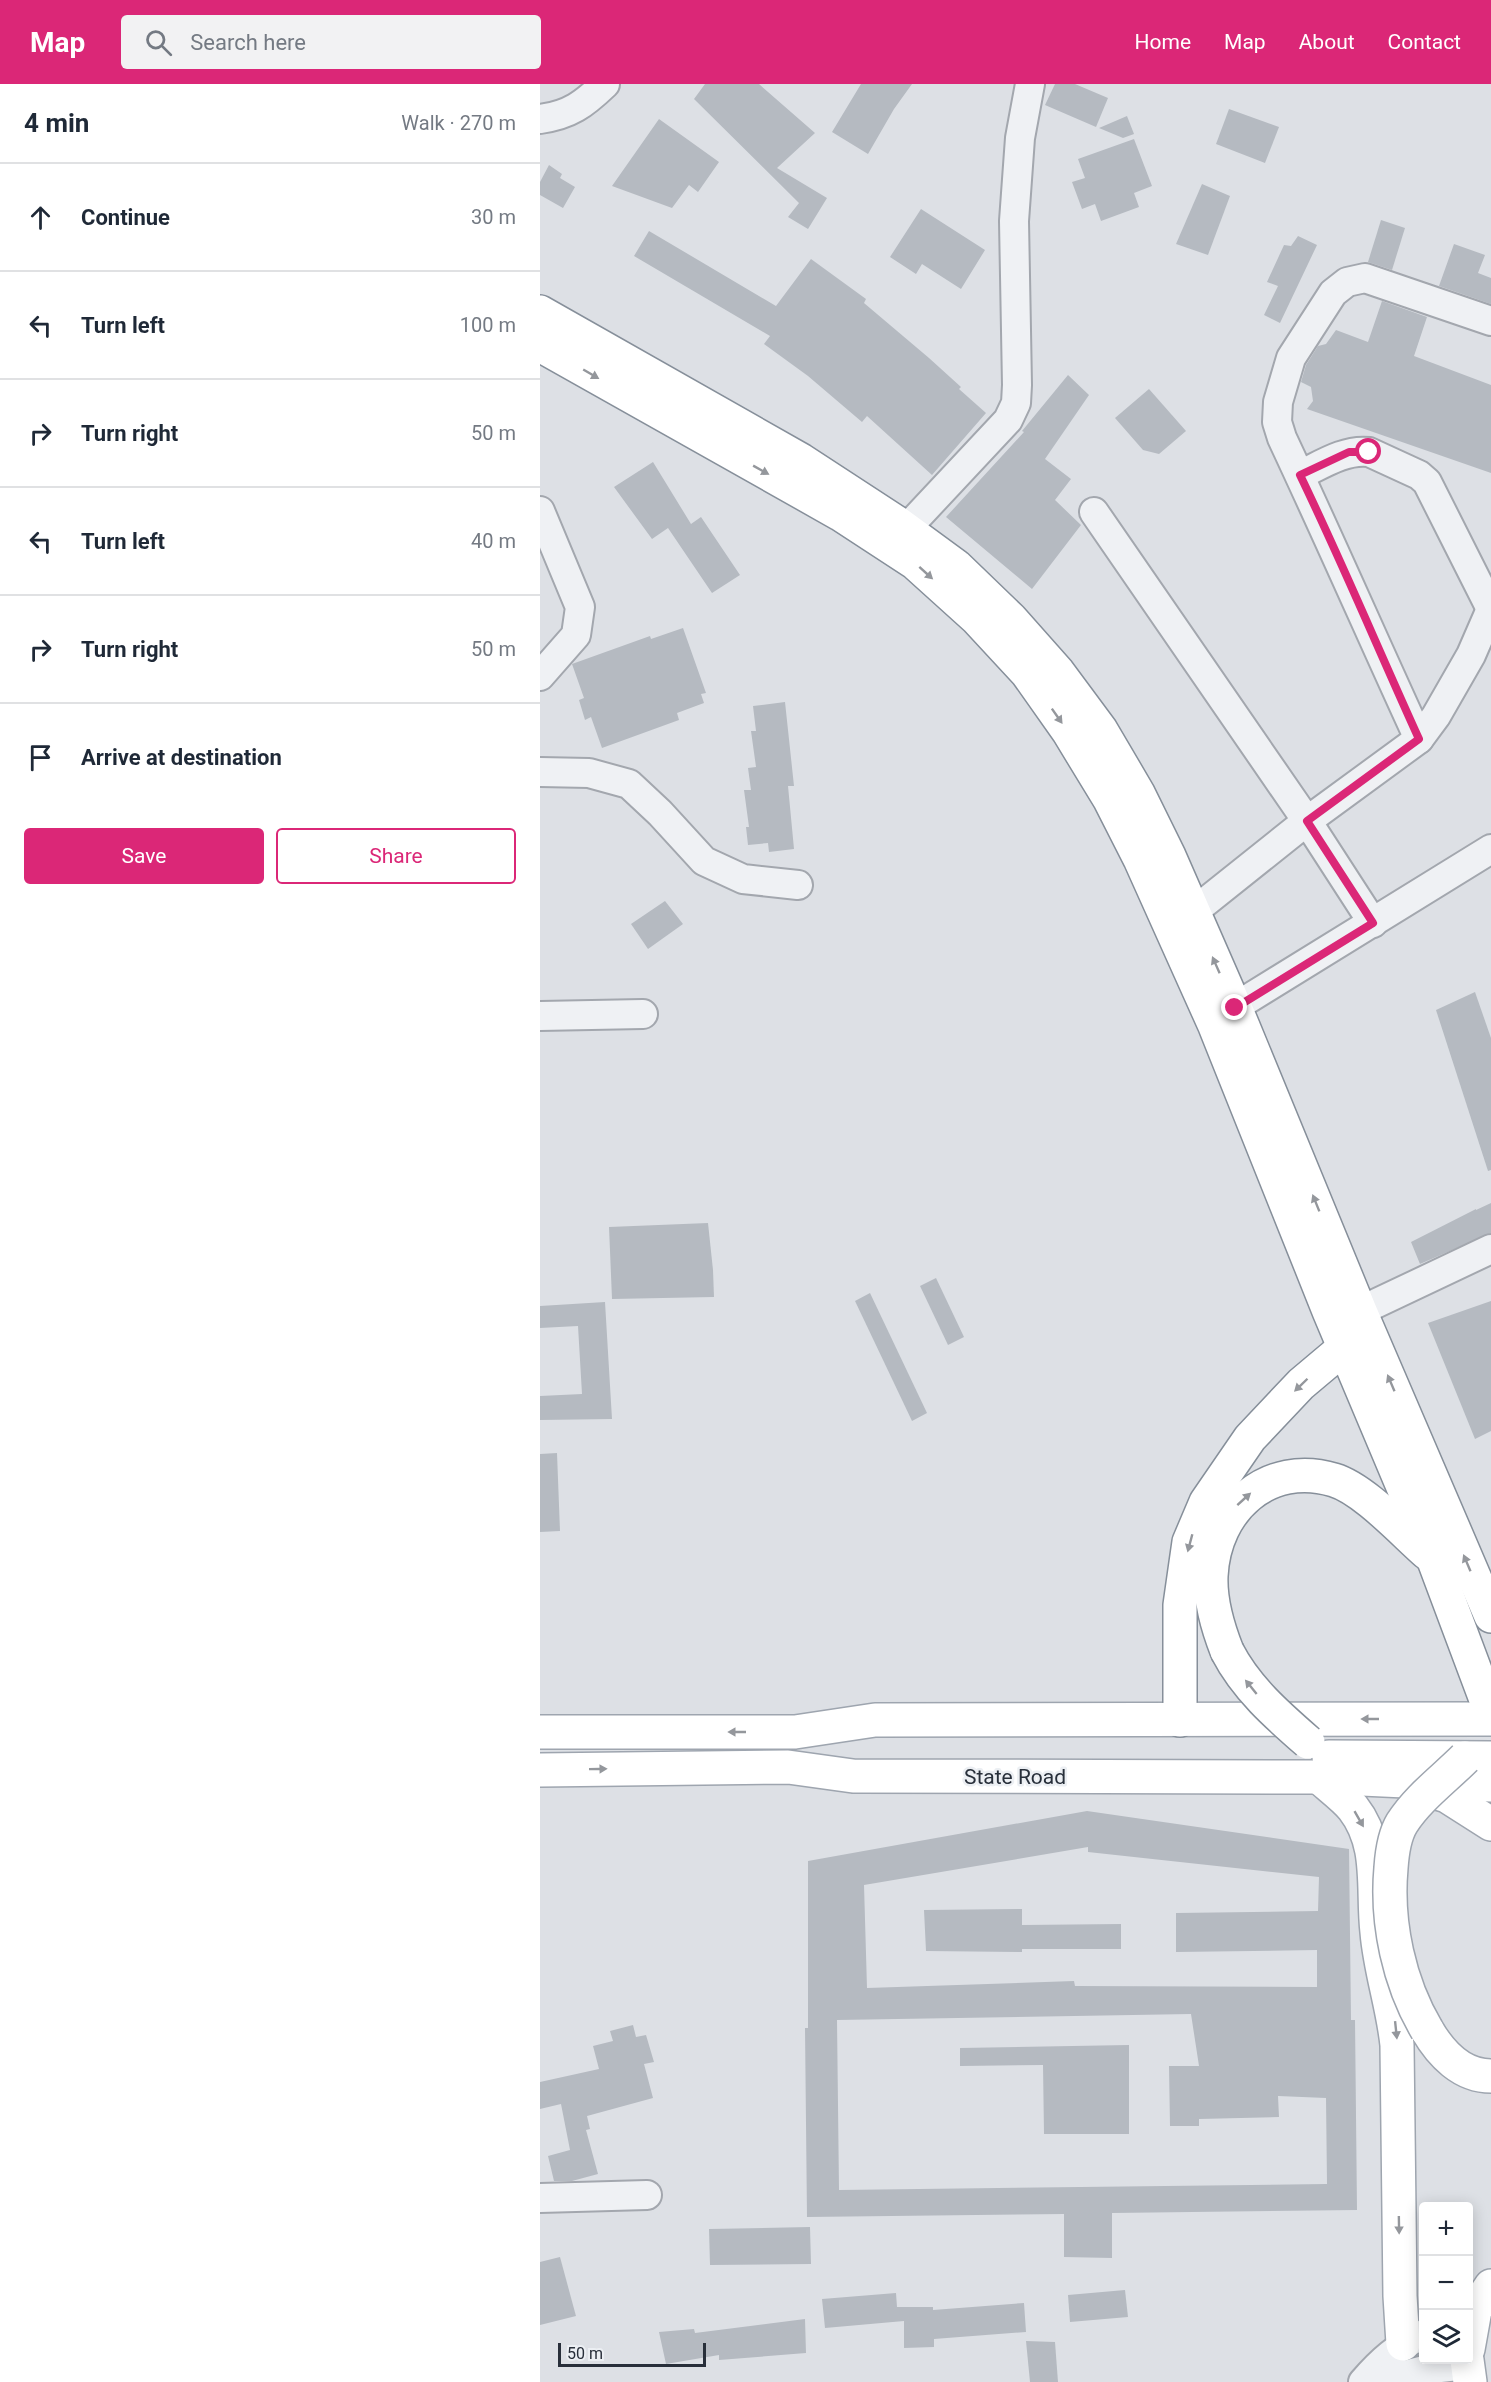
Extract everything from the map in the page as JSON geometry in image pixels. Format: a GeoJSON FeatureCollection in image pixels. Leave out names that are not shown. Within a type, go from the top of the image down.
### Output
{"type":"FeatureCollection","features":[{"type":"Feature","properties":{"kind":"main road"},"geometry":{"type":"LineString","coordinates":[[540,312],[801,460],[906,529],[956,566],[1011,618],[1058,672],[1101,730],[1138,793],[1169,856],[1235,1008],[1360,1311],[1491,1614]]}},
{"type":"Feature","properties":{"kind":"main road"},"geometry":{"type":"LineString","coordinates":[[540,345],[840,514],[915,563],[976,619],[1027,673],[1068,731],[1110,800],[1140,859],[1215,1026],[1433,1558],[1491,1713]]}},
{"type":"Feature","properties":{"kind":"main road"},"geometry":{"type":"LineString","coordinates":[[1180,1720],[1180,1605],[1189,1542],[1206,1502],[1250,1438],[1301,1384],[1345,1347]]}},
{"type":"Feature","properties":{"kind":"main road"},"geometry":{"type":"LineString","coordinates":[[1308,1742],[1262,1701],[1233,1663],[1220,1634],[1211,1576],[1222,1531],[1232,1512],[1242,1499],[1274,1480],[1316,1476],[1336,1480],[1356,1490],[1433,1558]]}},
{"type":"Feature","properties":{"kind":"main road"},"geometry":{"type":"LineString","coordinates":[[795,1732],[875,1720],[1491,1719]]}},
{"type":"Feature","properties":{"kind":"main road"},"geometry":{"type":"LineString","coordinates":[[540,1732],[795,1732],[1013,1740],[1094,1748],[1478,1758]]}},
{"type":"Feature","properties":{"kind":"main road"},"geometry":{"type":"LineString","coordinates":[[788,1767],[1094,1748],[1491,1739]]}},
{"type":"Feature","properties":{"kind":"main road"},"geometry":{"type":"LineString","coordinates":[[1478,1758],[1418,1802],[1400,1825],[1393,1847],[1391,1912],[1395,1945],[1416,2011],[1427,2030],[1449,2060],[1467,2071],[1482,2076],[1491,2076]]}},
{"type":"Feature","properties":{"kind":"main road","name":"State Road"},"geometry":{"type":"LineString","coordinates":[[540,1770],[788,1767],[853,1776],[1319,1777],[1491,1785]]}},
{"type":"Feature","properties":{"kind":"main road"},"geometry":{"type":"LineString","coordinates":[[1319,1777],[1353,1808],[1366,1831],[1375,1855],[1377,1932],[1395,2018],[1397,2044],[1400,2296],[1413,2339]]}},
{"type":"Feature","properties":{"kind":"main road"},"geometry":{"type":"LineString","coordinates":[[1397,1781],[1447,1796],[1491,1824]]}},
{"type":"Feature","properties":{"kind":"main road"},"geometry":{"type":"LineString","coordinates":[[1473,2334],[1478,2303]]}},
{"type":"Feature","properties":{"kind":"street"},"geometry":{"type":"LineString","coordinates":[[549,118],[582,105],[605,84]]}},
{"type":"Feature","properties":{"kind":"street"},"geometry":{"type":"LineString","coordinates":[[906,529],[1008,420],[1016,403],[1014,221],[1020,138],[1030,84]]}},
{"type":"Feature","properties":{"kind":"street"},"geometry":{"type":"LineString","coordinates":[[1419,739],[1277,422],[1278,402],[1291,358],[1333,293],[1355,279],[1365,278],[1491,321]]}},
{"type":"Feature","properties":{"kind":"street"},"geometry":{"type":"LineString","coordinates":[[1192,912],[1307,821],[1419,739],[1436,716],[1472,655],[1491,609],[1427,482],[1419,475],[1361,450],[1349,452],[1300,475]]}},
{"type":"Feature","properties":{"kind":"street"},"geometry":{"type":"LineString","coordinates":[[540,511],[580,607],[576,635],[540,676]]}},
{"type":"Feature","properties":{"kind":"street"},"geometry":{"type":"LineString","coordinates":[[1094,512],[1307,821],[1373,923]]}},
{"type":"Feature","properties":{"kind":"street"},"geometry":{"type":"LineString","coordinates":[[540,772],[589,773],[629,784],[660,813],[704,861],[743,879],[798,885]]}},
{"type":"Feature","properties":{"kind":"street"},"geometry":{"type":"LineString","coordinates":[[1235,1008],[1491,849]]}},
{"type":"Feature","properties":{"kind":"street"},"geometry":{"type":"LineString","coordinates":[[540,1016],[642,1014]]}},
{"type":"Feature","properties":{"kind":"street"},"geometry":{"type":"LineString","coordinates":[[1360,1311],[1491,1249]]}},
{"type":"Feature","properties":{"kind":"street"},"geometry":{"type":"LineString","coordinates":[[540,2198],[647,2195]]}},
{"type":"Feature","properties":{"kind":"street"},"geometry":{"type":"LineString","coordinates":[[1363,2382],[1380,2362],[1413,2339]]}},
{"type":"Feature","properties":{"kind":"street"},"geometry":{"type":"LineString","coordinates":[[1378,2382],[1424,2370],[1468,2364]]}},
{"type":"Feature","properties":{"kind":"building"},"geometry":{"type":"Polygon","coordinates":[[[705,84],[759,84],[815,133],[777,168],[827,198],[808,229],[788,217],[799,203],[694,99],[705,84]]]}},
{"type":"Feature","properties":{"kind":"building"},"geometry":{"type":"Polygon","coordinates":[[[861,84],[912,84],[894,109],[868,154],[832,132],[861,84]]]}},
{"type":"Feature","properties":{"kind":"building"},"geometry":{"type":"Polygon","coordinates":[[[1055,84],[1075,84],[1108,98],[1096,127],[1045,105],[1055,84]]]}},
{"type":"Feature","properties":{"kind":"building"},"geometry":{"type":"Polygon","coordinates":[[[1229,109],[1279,127],[1265,163],[1216,144],[1229,109]]]}},
{"type":"Feature","properties":{"kind":"building"},"geometry":{"type":"Polygon","coordinates":[[[1127,116],[1134,134],[1123,138],[1099,128],[1127,116]]]}},
{"type":"Feature","properties":{"kind":"building"},"geometry":{"type":"Polygon","coordinates":[[[659,119],[719,162],[698,192],[689,185],[672,208],[612,186],[659,119]]]}},
{"type":"Feature","properties":{"kind":"building"},"geometry":{"type":"Polygon","coordinates":[[[1134,139],[1152,186],[1134,193],[1139,207],[1101,221],[1095,204],[1082,209],[1072,182],[1085,178],[1078,159],[1134,139]]]}},
{"type":"Feature","properties":{"kind":"building"},"geometry":{"type":"Polygon","coordinates":[[[549,165],[562,174],[560,178],[575,187],[563,208],[540,195],[540,182],[549,165]]]}},
{"type":"Feature","properties":{"kind":"building"},"geometry":{"type":"Polygon","coordinates":[[[1202,184],[1230,196],[1208,255],[1176,244],[1202,184]]]}},
{"type":"Feature","properties":{"kind":"building"},"geometry":{"type":"Polygon","coordinates":[[[921,209],[985,250],[961,289],[922,264],[916,274],[890,257],[921,209]]]}},
{"type":"Feature","properties":{"kind":"building"},"geometry":{"type":"Polygon","coordinates":[[[1381,220],[1405,228],[1392,270],[1368,262],[1381,220]]]}},
{"type":"Feature","properties":{"kind":"building"},"geometry":{"type":"Polygon","coordinates":[[[649,231],[776,306],[811,259],[866,299],[864,303],[929,358],[986,413],[932,475],[867,416],[862,422],[808,376],[764,344],[770,336],[634,256],[649,231]]]}},
{"type":"Feature","properties":{"kind":"building"},"geometry":{"type":"Polygon","coordinates":[[[1298,236],[1317,245],[1280,323],[1264,315],[1278,286],[1267,282],[1284,245],[1291,246],[1298,236]]]}},
{"type":"Feature","properties":{"kind":"building"},"geometry":{"type":"Polygon","coordinates":[[[1454,244],[1485,255],[1478,273],[1491,278],[1491,304],[1439,286],[1454,244]]]}},
{"type":"Feature","properties":{"kind":"building"},"geometry":{"type":"Polygon","coordinates":[[[1382,301],[1427,317],[1414,356],[1491,385],[1491,473],[1307,409],[1313,401],[1311,387],[1301,382],[1306,365],[1318,346],[1326,344],[1336,330],[1368,342],[1382,301]]]}},
{"type":"Feature","properties":{"kind":"building"},"geometry":{"type":"Polygon","coordinates":[[[1068,375],[1089,395],[1045,459],[1071,479],[1055,500],[1081,525],[1032,589],[946,517],[1024,432],[1022,431],[1068,375]]]}},
{"type":"Feature","properties":{"kind":"building"},"geometry":{"type":"Polygon","coordinates":[[[1149,389],[1186,431],[1159,454],[1143,450],[1115,418],[1149,389]]]}},
{"type":"Feature","properties":{"kind":"building"},"geometry":{"type":"Polygon","coordinates":[[[653,462],[691,524],[701,517],[740,575],[712,593],[668,528],[652,539],[614,487],[653,462]]]}},
{"type":"Feature","properties":{"kind":"building"},"geometry":{"type":"Polygon","coordinates":[[[683,628],[706,693],[701,694],[704,703],[677,713],[679,720],[602,748],[591,717],[585,720],[579,700],[584,698],[572,664],[650,636],[651,639],[683,628]]]}},
{"type":"Feature","properties":{"kind":"building"},"geometry":{"type":"Polygon","coordinates":[[[785,702],[794,786],[788,786],[794,849],[769,852],[768,843],[748,845],[746,827],[749,827],[744,790],[751,790],[748,768],[756,767],[751,731],[756,731],[753,706],[785,702]]]}},
{"type":"Feature","properties":{"kind":"building"},"geometry":{"type":"Polygon","coordinates":[[[665,901],[683,924],[648,949],[631,924],[665,901]]]}},
{"type":"Feature","properties":{"kind":"building"},"geometry":{"type":"Polygon","coordinates":[[[1475,992],[1491,1038],[1491,1170],[1488,1171],[1436,1010],[1475,992]]]}},
{"type":"Feature","properties":{"kind":"building"},"geometry":{"type":"Polygon","coordinates":[[[1491,1203],[1491,1233],[1420,1264],[1411,1242],[1491,1203]]]}},
{"type":"Feature","properties":{"kind":"building"},"geometry":{"type":"Polygon","coordinates":[[[708,1223],[714,1297],[612,1299],[609,1227],[708,1223]]]}},
{"type":"Feature","properties":{"kind":"building"},"geometry":{"type":"Polygon","coordinates":[[[936,1278],[964,1337],[948,1345],[920,1286],[936,1278]]]}},
{"type":"Feature","properties":{"kind":"building"},"geometry":{"type":"Polygon","coordinates":[[[870,1293],[927,1413],[912,1421],[855,1301],[870,1293]]]}},
{"type":"Feature","properties":{"kind":"building"},"geometry":{"type":"Polygon","coordinates":[[[1491,1301],[1491,1431],[1475,1439],[1428,1323],[1491,1301]]]}},
{"type":"Feature","properties":{"kind":"building"},"geometry":{"type":"Polygon","coordinates":[[[605,1302],[612,1419],[540,1420],[540,1396],[582,1394],[578,1326],[540,1328],[540,1306],[605,1302]]]}},
{"type":"Feature","properties":{"kind":"building"},"geometry":{"type":"Polygon","coordinates":[[[557,1453],[560,1531],[540,1532],[540,1454],[557,1453]]]}},
{"type":"Feature","properties":{"kind":"building"},"geometry":{"type":"Polygon","coordinates":[[[1087,1811],[1349,1849],[1351,2020],[1355,2020],[1357,2210],[1112,2213],[1112,2258],[1064,2257],[1064,2214],[807,2217],[805,2028],[808,2028],[808,1861],[1087,1811]],[[1088,1847],[864,1885],[867,1988],[1074,1981],[1075,1986],[1317,1987],[1317,1950],[1176,1952],[1176,1913],[1318,1911],[1319,1877],[1088,1852],[1088,1847]],[[1191,2014],[837,2020],[839,2190],[1327,2184],[1326,2098],[1278,2096],[1279,2117],[1199,2119],[1199,2126],[1170,2126],[1169,2066],[1199,2066],[1191,2014]]]}},
{"type":"Feature","properties":{"kind":"building"},"geometry":{"type":"Polygon","coordinates":[[[1022,1909],[1022,1925],[1121,1924],[1121,1949],[1022,1949],[1022,1952],[926,1951],[924,1910],[1022,1909]]]}},
{"type":"Feature","properties":{"kind":"building"},"geometry":{"type":"Polygon","coordinates":[[[633,2025],[636,2037],[646,2035],[654,2062],[644,2064],[653,2098],[587,2116],[590,2129],[586,2130],[598,2174],[572,2181],[554,2181],[548,2156],[570,2150],[561,2104],[540,2109],[540,2082],[599,2069],[593,2046],[613,2041],[610,2031],[633,2025]]]}},
{"type":"Feature","properties":{"kind":"building"},"geometry":{"type":"Polygon","coordinates":[[[1129,2045],[1129,2134],[1044,2134],[1043,2065],[960,2066],[960,2048],[1129,2045]]]}},
{"type":"Feature","properties":{"kind":"building"},"geometry":{"type":"Polygon","coordinates":[[[810,2227],[811,2264],[710,2265],[709,2229],[810,2227]]]}},
{"type":"Feature","properties":{"kind":"building"},"geometry":{"type":"Polygon","coordinates":[[[560,2257],[576,2316],[540,2325],[540,2262],[560,2257]]]}},
{"type":"Feature","properties":{"kind":"building"},"geometry":{"type":"Polygon","coordinates":[[[1125,2290],[1128,2317],[1070,2322],[1068,2295],[1125,2290]]]}},
{"type":"Feature","properties":{"kind":"building"},"geometry":{"type":"Polygon","coordinates":[[[896,2293],[897,2307],[933,2307],[933,2310],[1024,2303],[1026,2332],[934,2339],[934,2347],[904,2348],[904,2321],[825,2328],[822,2299],[896,2293]]]}},
{"type":"Feature","properties":{"kind":"building"},"geometry":{"type":"Polygon","coordinates":[[[805,2319],[806,2353],[719,2360],[719,2355],[666,2364],[659,2332],[694,2329],[695,2333],[805,2319]]]}},
{"type":"Feature","properties":{"kind":"building"},"geometry":{"type":"Polygon","coordinates":[[[1026,2341],[1055,2342],[1058,2382],[1030,2382],[1026,2341]]]}},
{"type":"Feature","properties":{"kind":"route"},"geometry":{"type":"LineString","coordinates":[[1235,1008],[1373,923],[1307,821],[1419,739],[1300,475],[1349,452],[1361,450],[1369,452]]}}]}
